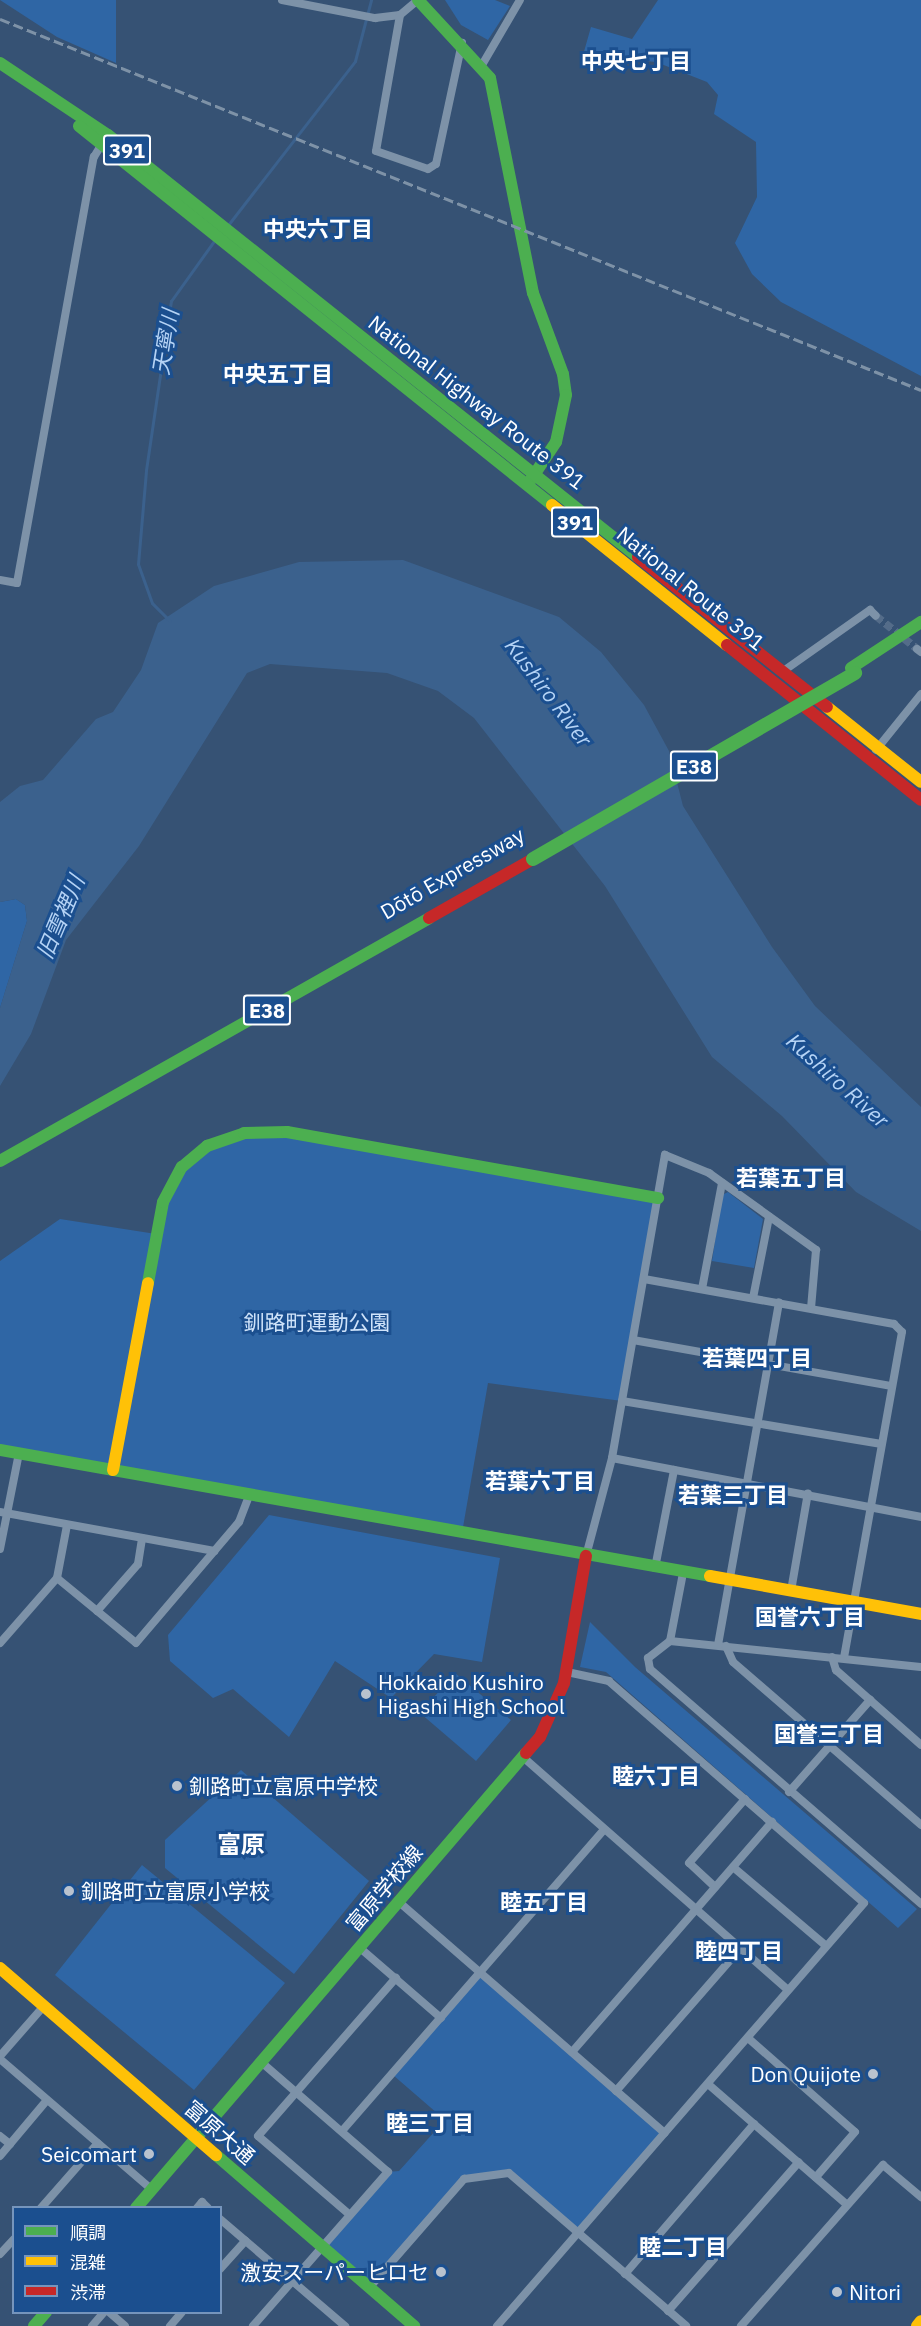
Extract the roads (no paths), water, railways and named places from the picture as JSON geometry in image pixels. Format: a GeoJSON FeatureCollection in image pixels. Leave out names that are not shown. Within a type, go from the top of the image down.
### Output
{"type":"FeatureCollection","features":[{"type":"Feature","properties":{"kind":"main road"},"geometry":{"type":"LineString","coordinates":[[418,0],[482,64],[495,92],[533,294],[566,395],[556,442],[531,479]]}},
{"type":"Feature","properties":{"kind":"main road","name":"National Route 391"},"geometry":{"type":"LineString","coordinates":[[0,63],[105,140],[531,479],[873,753],[921,800]]}},
{"type":"Feature","properties":{"kind":"main road","name":"National Highway Route 391"},"geometry":{"type":"LineString","coordinates":[[531,479],[782,672],[873,753],[921,782]]}},
{"type":"Feature","properties":{"kind":"main road","name":"Dōtō Expressway"},"geometry":{"type":"LineString","coordinates":[[853,671],[921,622]]}},
{"type":"Feature","properties":{"kind":"main road","name":"Dōtō Expressway"},"geometry":{"type":"LineString","coordinates":[[0,1161],[921,630]]}},
{"type":"Feature","properties":{"kind":"main road","name":"Dōtō Expressway"},"geometry":{"type":"LineString","coordinates":[[0,1153],[532,856]]}},
{"type":"Feature","properties":{"kind":"main road"},"geometry":{"type":"LineString","coordinates":[[113,1470],[163,1202],[182,1167],[207,1146],[255,1131],[287,1132],[658,1198]]}},
{"type":"Feature","properties":{"kind":"main road"},"geometry":{"type":"LineString","coordinates":[[0,1450],[921,1614]]}},
{"type":"Feature","properties":{"kind":"main road","name":"富原学校線"},"geometry":{"type":"LineString","coordinates":[[138,2206],[260,2061],[524,1758],[555,1710],[567,1672],[586,1556]]}},
{"type":"Feature","properties":{"kind":"main road","name":"富原大通"},"geometry":{"type":"LineString","coordinates":[[0,1968],[412,2326]]}},
{"type":"Feature","properties":{"kind":"main road"},"geometry":{"type":"LineString","coordinates":[[34,2326],[45,2314]]}},
{"type":"Feature","properties":{"kind":"main road"},"geometry":{"type":"LineString","coordinates":[[917,2326],[921,2321]]}},
{"type":"Feature","properties":{"kind":"street"},"geometry":{"type":"LineString","coordinates":[[282,0],[375,18],[400,15],[418,0]]}},
{"type":"Feature","properties":{"kind":"street"},"geometry":{"type":"LineString","coordinates":[[482,64],[520,0]]}},
{"type":"Feature","properties":{"kind":"street"},"geometry":{"type":"LineString","coordinates":[[400,15],[376,151],[428,169],[436,164],[462,42]]}},
{"type":"Feature","properties":{"kind":"street"},"geometry":{"type":"LineString","coordinates":[[0,580],[17,583],[94,157],[105,140]]}},
{"type":"Feature","properties":{"kind":"street"},"geometry":{"type":"LineString","coordinates":[[782,672],[870,610],[876,616]]}},
{"type":"Feature","properties":{"kind":"street"},"geometry":{"type":"LineString","coordinates":[[873,753],[921,694]]}},
{"type":"Feature","properties":{"kind":"street"},"geometry":{"type":"LineString","coordinates":[[586,1556],[612,1458],[665,1155],[685,1160],[722,1183],[816,1250],[811,1308]]}},
{"type":"Feature","properties":{"kind":"street"},"geometry":{"type":"LineString","coordinates":[[702,1289],[722,1183]]}},
{"type":"Feature","properties":{"kind":"street"},"geometry":{"type":"LineString","coordinates":[[753,1298],[769,1217]]}},
{"type":"Feature","properties":{"kind":"street"},"geometry":{"type":"LineString","coordinates":[[644,1279],[894,1324],[902,1332],[843,1659]]}},
{"type":"Feature","properties":{"kind":"street"},"geometry":{"type":"LineString","coordinates":[[779,1302],[729,1580],[722,1646],[733,1662],[921,1825]]}},
{"type":"Feature","properties":{"kind":"street"},"geometry":{"type":"LineString","coordinates":[[633,1340],[767,1362],[891,1386]]}},
{"type":"Feature","properties":{"kind":"street"},"geometry":{"type":"LineString","coordinates":[[622,1401],[881,1444]]}},
{"type":"Feature","properties":{"kind":"street"},"geometry":{"type":"LineString","coordinates":[[0,1550],[4,1512],[19,1453]]}},
{"type":"Feature","properties":{"kind":"street"},"geometry":{"type":"LineString","coordinates":[[612,1458],[808,1493],[921,1517]]}},
{"type":"Feature","properties":{"kind":"street"},"geometry":{"type":"LineString","coordinates":[[655,1568],[674,1470]]}},
{"type":"Feature","properties":{"kind":"street"},"geometry":{"type":"LineString","coordinates":[[791,1591],[808,1493]]}},
{"type":"Feature","properties":{"kind":"street"},"geometry":{"type":"LineString","coordinates":[[57,1578],[136,1643],[239,1522],[250,1494]]}},
{"type":"Feature","properties":{"kind":"street"},"geometry":{"type":"LineString","coordinates":[[4,1512],[214,1551]]}},
{"type":"Feature","properties":{"kind":"street"},"geometry":{"type":"LineString","coordinates":[[0,1643],[57,1578],[67,1525]]}},
{"type":"Feature","properties":{"kind":"street"},"geometry":{"type":"LineString","coordinates":[[97,1611],[138,1564],[142,1538]]}},
{"type":"Feature","properties":{"kind":"street"},"geometry":{"type":"LineString","coordinates":[[683,1573],[670,1641],[648,1658],[650,1669],[789,1792],[920,1901]]}},
{"type":"Feature","properties":{"kind":"street"},"geometry":{"type":"LineString","coordinates":[[670,1641],[921,1666]]}},
{"type":"Feature","properties":{"kind":"street"},"geometry":{"type":"LineString","coordinates":[[832,1657],[836,1670],[921,1744]]}},
{"type":"Feature","properties":{"kind":"street"},"geometry":{"type":"LineString","coordinates":[[497,2326],[864,1903],[609,1681],[567,1672]]}},
{"type":"Feature","properties":{"kind":"street"},"geometry":{"type":"LineString","coordinates":[[789,1792],[870,1700]]}},
{"type":"Feature","properties":{"kind":"street"},"geometry":{"type":"LineString","coordinates":[[524,1758],[694,1911],[788,1990]]}},
{"type":"Feature","properties":{"kind":"street"},"geometry":{"type":"LineString","coordinates":[[715,1887],[689,1863],[745,1798]]}},
{"type":"Feature","properties":{"kind":"street"},"geometry":{"type":"LineString","coordinates":[[572,2052],[772,1822]]}},
{"type":"Feature","properties":{"kind":"street"},"geometry":{"type":"LineString","coordinates":[[342,2131],[603,1831]]}},
{"type":"Feature","properties":{"kind":"street"},"geometry":{"type":"LineString","coordinates":[[733,1867],[826,1946]]}},
{"type":"Feature","properties":{"kind":"street"},"geometry":{"type":"LineString","coordinates":[[399,1902],[665,2133]]}},
{"type":"Feature","properties":{"kind":"street"},"geometry":{"type":"LineString","coordinates":[[360,1948],[441,2018]]}},
{"type":"Feature","properties":{"kind":"street"},"geometry":{"type":"LineString","coordinates":[[616,2091],[739,1950]]}},
{"type":"Feature","properties":{"kind":"street"},"geometry":{"type":"LineString","coordinates":[[350,2216],[258,2136],[396,1978]]}},
{"type":"Feature","properties":{"kind":"street"},"geometry":{"type":"LineString","coordinates":[[44,2006],[0,2058],[151,2189]]}},
{"type":"Feature","properties":{"kind":"street"},"geometry":{"type":"LineString","coordinates":[[748,2038],[855,2132],[816,2177]]}},
{"type":"Feature","properties":{"kind":"street"},"geometry":{"type":"LineString","coordinates":[[253,2326],[388,2172],[260,2061]]}},
{"type":"Feature","properties":{"kind":"street"},"geometry":{"type":"LineString","coordinates":[[708,2084],[846,2204]]}},
{"type":"Feature","properties":{"kind":"street"},"geometry":{"type":"LineString","coordinates":[[0,2156],[47,2100]]}},
{"type":"Feature","properties":{"kind":"street"},"geometry":{"type":"LineString","coordinates":[[625,2274],[754,2124]]}},
{"type":"Feature","properties":{"kind":"street"},"geometry":{"type":"LineString","coordinates":[[0,2136],[10,2144]]}},
{"type":"Feature","properties":{"kind":"street"},"geometry":{"type":"LineString","coordinates":[[43,2206],[98,2143]]}},
{"type":"Feature","properties":{"kind":"street"},"geometry":{"type":"LineString","coordinates":[[668,2311],[799,2162]]}},
{"type":"Feature","properties":{"kind":"street"},"geometry":{"type":"LineString","coordinates":[[741,2326],[846,2204],[883,2165],[921,2197]]}},
{"type":"Feature","properties":{"kind":"street"},"geometry":{"type":"LineString","coordinates":[[369,2289],[464,2179],[509,2173],[686,2326]]}},
{"type":"Feature","properties":{"kind":"street"},"geometry":{"type":"LineString","coordinates":[[222,2221],[339,2324]]}},
{"type":"Feature","properties":{"kind":"street"},"geometry":{"type":"LineString","coordinates":[[0,2254],[12,2241]]}},
{"type":"Feature","properties":{"kind":"street"},"geometry":{"type":"LineString","coordinates":[[222,2267],[245,2241]]}},
{"type":"Feature","properties":{"kind":"street"},"geometry":{"type":"LineString","coordinates":[[92,2326],[103,2314]]}},
{"type":"Feature","properties":{"kind":"street"},"geometry":{"type":"LineString","coordinates":[[110,2314],[124,2326]]}},
{"type":"Feature","properties":{"kind":"street"},"geometry":{"type":"LineString","coordinates":[[170,2326],[181,2314]]}},
{"type":"Feature","properties":{"kind":"water"},"geometry":{"type":"Polygon","coordinates":[[[403,560],[559,617],[601,652],[644,705],[669,751],[683,806],[772,947],[815,1006],[921,1107],[921,1231],[856,1192],[782,1116],[712,1057],[605,886],[474,718],[438,691],[387,673],[270,664],[247,673],[139,846],[66,940],[31,1034],[0,1086],[0,1008],[27,921],[25,905],[16,899],[0,902],[0,802],[20,786],[43,780],[96,719],[113,712],[141,670],[158,623],[214,586],[299,562],[403,560]]]}},
{"type":"Feature","properties":{"kind":"waterway","name":"天寧川"},"geometry":{"type":"LineString","coordinates":[[228,225],[355,61],[371,0]]}},
{"type":"Feature","properties":{"kind":"waterway","name":"天寧川"},"geometry":{"type":"LineString","coordinates":[[170,621],[152,603],[138,564],[146,470],[171,301],[214,241]]}},
{"type":"Feature","properties":{"kind":"tunnel"},"geometry":{"type":"LineString","coordinates":[[876,616],[917,649]]}},
{"type":"Feature","properties":{"kind":"railway"},"geometry":{"type":"LineString","coordinates":[[0,19],[921,390]]}},
{"type":"Feature","properties":{"kind":"place","name":"Hokkaido Kushiro Higashi High School"},"geometry":{"type":"Point","coordinates":[366,1694]}},
{"type":"Feature","properties":{"kind":"place","name":"釧路町立富原中学校"},"geometry":{"type":"Point","coordinates":[177,1786]}},
{"type":"Feature","properties":{"kind":"place","name":"釧路町立富原小学校"},"geometry":{"type":"Point","coordinates":[69,1891]}},
{"type":"Feature","properties":{"kind":"place","name":"Don Quijote"},"geometry":{"type":"Point","coordinates":[873,2074]}},
{"type":"Feature","properties":{"kind":"place","name":"Seicomart"},"geometry":{"type":"Point","coordinates":[149,2154]}},
{"type":"Feature","properties":{"kind":"place","name":"激安スーパーヒロセ"},"geometry":{"type":"Point","coordinates":[441,2272]}},
{"type":"Feature","properties":{"kind":"place","name":"Nitori"},"geometry":{"type":"Point","coordinates":[837,2292]}},
{"type":"Feature","properties":{"kind":"district","name":"中央七丁目"},"geometry":{"type":"Point","coordinates":[636,61]}},
{"type":"Feature","properties":{"kind":"district","name":"中央六丁目"},"geometry":{"type":"Point","coordinates":[318,229]}},
{"type":"Feature","properties":{"kind":"district","name":"中央五丁目"},"geometry":{"type":"Point","coordinates":[278,374]}},
{"type":"Feature","properties":{"kind":"district","name":"若葉五丁目"},"geometry":{"type":"Point","coordinates":[791,1178]}},
{"type":"Feature","properties":{"kind":"district","name":"若葉四丁目"},"geometry":{"type":"Point","coordinates":[757,1358]}},
{"type":"Feature","properties":{"kind":"district","name":"若葉六丁目"},"geometry":{"type":"Point","coordinates":[540,1481]}},
{"type":"Feature","properties":{"kind":"district","name":"若葉三丁目"},"geometry":{"type":"Point","coordinates":[733,1495]}},
{"type":"Feature","properties":{"kind":"district","name":"国誉六丁目"},"geometry":{"type":"Point","coordinates":[810,1617]}},
{"type":"Feature","properties":{"kind":"district","name":"国誉三丁目"},"geometry":{"type":"Point","coordinates":[829,1734]}},
{"type":"Feature","properties":{"kind":"district","name":"睦六丁目"},"geometry":{"type":"Point","coordinates":[656,1776]}},
{"type":"Feature","properties":{"kind":"district","name":"富原"},"geometry":{"type":"Point","coordinates":[241,1845]}},
{"type":"Feature","properties":{"kind":"district","name":"睦五丁目"},"geometry":{"type":"Point","coordinates":[544,1902]}},
{"type":"Feature","properties":{"kind":"district","name":"睦四丁目"},"geometry":{"type":"Point","coordinates":[739,1951]}},
{"type":"Feature","properties":{"kind":"district","name":"睦三丁目"},"geometry":{"type":"Point","coordinates":[430,2123]}},
{"type":"Feature","properties":{"kind":"district","name":"睦二丁目"},"geometry":{"type":"Point","coordinates":[683,2247]}},
{"type":"Feature","properties":{"kind":"water label","name":"Kushiro River"},"geometry":{"type":"Point","coordinates":[549,692]}},
{"type":"Feature","properties":{"kind":"water label","name":"旧雪裡川"},"geometry":{"type":"Point","coordinates":[60,917]}},
{"type":"Feature","properties":{"kind":"water label","name":"Kushiro River"},"geometry":{"type":"Point","coordinates":[838,1080]}},
{"type":"Feature","properties":{"kind":"park label","name":"釧路町運動公園"},"geometry":{"type":"Point","coordinates":[317,1322]}}]}
